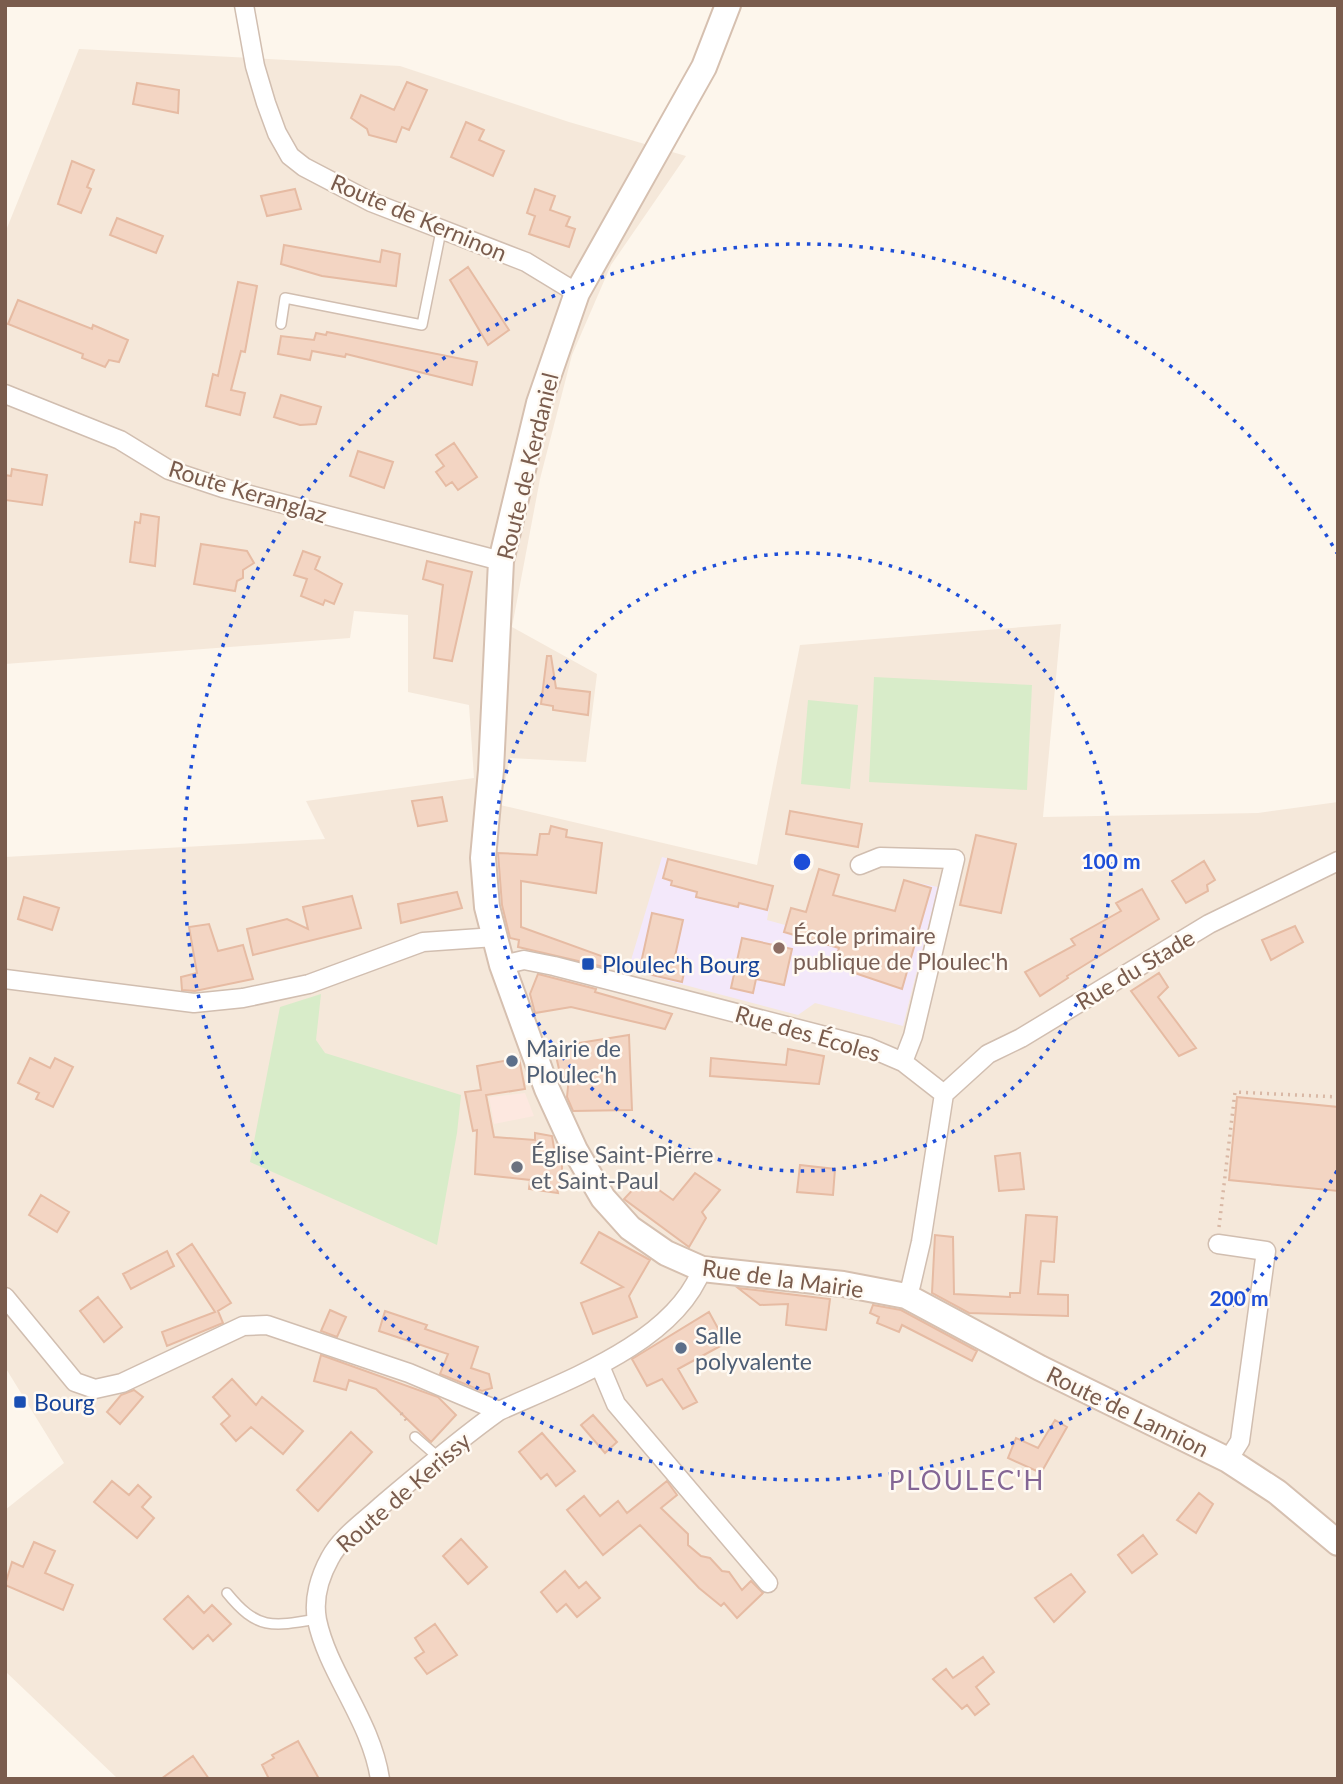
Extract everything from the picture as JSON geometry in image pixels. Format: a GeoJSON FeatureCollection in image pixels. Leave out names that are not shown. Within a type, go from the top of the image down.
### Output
{"type":"FeatureCollection","features":[{"type":"Feature","properties":{"kind":"street","name":"Route de Kerninon"},"geometry":{"type":"LineString","coordinates":[[244,5],[255,66],[266,103],[277,133],[290,156],[304,167],[371,202],[526,262],[577,293]]}},
{"type":"Feature","properties":{"kind":"street","name":"Route de Kerdaniel"},"geometry":{"type":"LineString","coordinates":[[502,965],[486,907],[484,858],[501,561],[539,402],[577,293],[704,67],[727,5]]}},
{"type":"Feature","properties":{"kind":"street","name":"Route Keranglaz"},"geometry":{"type":"LineString","coordinates":[[5,394],[120,440],[169,470],[223,488],[501,561]]}},
{"type":"Feature","properties":{"kind":"street"},"geometry":{"type":"LineString","coordinates":[[860,865],[880,857],[955,859],[913,1037],[903,1062]]}},
{"type":"Feature","properties":{"kind":"street","name":"Rue du Stade"},"geometry":{"type":"LineString","coordinates":[[944,1094],[988,1054],[1021,1038],[1209,924],[1338,861]]}},
{"type":"Feature","properties":{"kind":"street"},"geometry":{"type":"LineString","coordinates":[[5,979],[194,1003],[243,998],[309,984],[423,942],[495,937]]}},
{"type":"Feature","properties":{"kind":"street","name":"Rue des Écoles"},"geometry":{"type":"LineString","coordinates":[[502,965],[524,960],[638,986],[868,1047],[903,1062],[944,1094]]}},
{"type":"Feature","properties":{"kind":"street","name":"Rue de la Mairie"},"geometry":{"type":"LineString","coordinates":[[502,965],[547,1089],[575,1150],[603,1198],[630,1228],[666,1254],[702,1269],[843,1284],[906,1297]]}},
{"type":"Feature","properties":{"kind":"street"},"geometry":{"type":"LineString","coordinates":[[906,1297],[921,1242],[944,1094]]}},
{"type":"Feature","properties":{"kind":"street"},"geometry":{"type":"LineString","coordinates":[[1218,1244],[1266,1251],[1240,1441],[1228,1460]]}},
{"type":"Feature","properties":{"kind":"street","name":"Route de Kerissy"},"geometry":{"type":"LineString","coordinates":[[380,1779],[377,1760],[317,1619],[317,1590],[330,1556],[351,1532],[438,1457],[499,1411],[600,1366],[667,1320],[697,1283],[702,1269]]}},
{"type":"Feature","properties":{"kind":"street"},"geometry":{"type":"LineString","coordinates":[[5,1297],[75,1382],[95,1389],[122,1384],[243,1326],[267,1325],[409,1373],[499,1411]]}},
{"type":"Feature","properties":{"kind":"street","name":"Route de Lannion"},"geometry":{"type":"LineString","coordinates":[[906,1297],[1040,1368],[1228,1460],[1277,1492],[1338,1543]]}},
{"type":"Feature","properties":{"kind":"street"},"geometry":{"type":"LineString","coordinates":[[600,1366],[616,1404],[768,1583]]}},
{"type":"Feature","properties":{"kind":"lane"},"geometry":{"type":"LineString","coordinates":[[281,324],[285,298],[422,325],[441,231]]}},
{"type":"Feature","properties":{"kind":"lane"},"geometry":{"type":"LineString","coordinates":[[415,1437],[438,1457]]}},
{"type":"Feature","properties":{"kind":"lane"},"geometry":{"type":"LineString","coordinates":[[227,1593],[245,1615],[277,1626],[317,1619]]}},
{"type":"Feature","properties":{"kind":"path"},"geometry":{"type":"LineString","coordinates":[[1218,1244],[1235,1092],[1338,1097]]}},
{"type":"Feature","properties":{"kind":"path"},"geometry":{"type":"LineString","coordinates":[[401,1413],[411,1425]]}},
{"type":"Feature","properties":{"kind":"shaded area"},"geometry":{"type":"Polygon","coordinates":[[[79,49],[400,66],[569,122],[686,156],[611,265],[572,355],[540,479],[512,627],[597,674],[586,762],[510,758],[500,805],[757,865],[800,645],[1061,624],[1043,817],[1258,813],[1338,802],[1338,1779],[118,1779],[5,1671],[5,1510],[64,1463],[5,1367],[5,857],[325,839],[306,801],[474,778],[469,705],[408,692],[408,615],[354,611],[350,638],[5,664],[5,233],[79,49]]]}},
{"type":"Feature","properties":{"kind":"shaded area","name":"École primaire publique de Ploulec'h"},"geometry":{"type":"Polygon","coordinates":[[[662,857],[773,886],[767,920],[785,925],[790,908],[806,912],[819,869],[839,875],[829,908],[877,906],[895,911],[904,880],[938,887],[903,1026],[815,1003],[798,1015],[628,970],[662,857]]]}},
{"type":"Feature","properties":{"kind":"shaded area"},"geometry":{"type":"Polygon","coordinates":[[[525,1093],[534,1116],[494,1124],[489,1097],[525,1093]]]}},
{"type":"Feature","properties":{"kind":"green space"},"geometry":{"type":"Polygon","coordinates":[[[874,677],[1032,685],[1027,790],[869,782],[874,677]]]}},
{"type":"Feature","properties":{"kind":"green space"},"geometry":{"type":"Polygon","coordinates":[[[808,700],[858,705],[850,789],[801,784],[808,700]]]}},
{"type":"Feature","properties":{"kind":"green space"},"geometry":{"type":"Polygon","coordinates":[[[321,994],[316,1040],[325,1053],[461,1095],[437,1245],[250,1162],[280,1007],[321,994]]]}},
{"type":"Feature","properties":{"kind":"building"},"geometry":{"type":"Polygon","coordinates":[[[407,82],[427,90],[409,130],[402,127],[396,142],[369,135],[367,129],[351,118],[361,95],[394,110],[407,82]]]}},
{"type":"Feature","properties":{"kind":"building"},"geometry":{"type":"Polygon","coordinates":[[[137,83],[179,90],[178,113],[133,104],[137,83]]]}},
{"type":"Feature","properties":{"kind":"building"},"geometry":{"type":"Polygon","coordinates":[[[466,122],[484,130],[479,140],[504,151],[493,176],[451,157],[466,122]]]}},
{"type":"Feature","properties":{"kind":"building"},"geometry":{"type":"Polygon","coordinates":[[[72,161],[94,170],[87,187],[91,189],[81,213],[58,204],[72,161]]]}},
{"type":"Feature","properties":{"kind":"building"},"geometry":{"type":"Polygon","coordinates":[[[295,189],[301,209],[267,216],[261,196],[295,189]]]}},
{"type":"Feature","properties":{"kind":"building"},"geometry":{"type":"Polygon","coordinates":[[[535,189],[555,196],[550,210],[570,217],[566,226],[575,229],[569,247],[529,234],[535,216],[527,213],[535,189]]]}},
{"type":"Feature","properties":{"kind":"building"},"geometry":{"type":"Polygon","coordinates":[[[117,218],[163,236],[156,253],[110,235],[117,218]]]}},
{"type":"Feature","properties":{"kind":"building"},"geometry":{"type":"Polygon","coordinates":[[[284,245],[380,262],[382,250],[400,254],[396,286],[322,276],[281,264],[284,245]]]}},
{"type":"Feature","properties":{"kind":"building"},"geometry":{"type":"Polygon","coordinates":[[[468,267],[509,330],[488,345],[450,280],[468,267]]]}},
{"type":"Feature","properties":{"kind":"building"},"geometry":{"type":"Polygon","coordinates":[[[238,282],[257,286],[245,352],[241,351],[231,390],[245,393],[240,415],[206,406],[213,374],[218,376],[238,282]]]}},
{"type":"Feature","properties":{"kind":"building"},"geometry":{"type":"Polygon","coordinates":[[[18,300],[92,329],[93,325],[128,340],[119,362],[109,360],[105,367],[82,358],[83,354],[8,324],[18,300]]]}},
{"type":"Feature","properties":{"kind":"building"},"geometry":{"type":"Polygon","coordinates":[[[327,332],[477,362],[472,385],[346,354],[345,357],[312,351],[310,360],[278,354],[281,336],[314,340],[316,333],[326,335],[327,332]]]}},
{"type":"Feature","properties":{"kind":"building"},"geometry":{"type":"Polygon","coordinates":[[[281,395],[321,407],[316,424],[300,425],[274,417],[281,395]]]}},
{"type":"Feature","properties":{"kind":"building"},"geometry":{"type":"Polygon","coordinates":[[[454,443],[477,477],[458,490],[452,482],[446,486],[436,472],[444,466],[436,455],[454,443]]]}},
{"type":"Feature","properties":{"kind":"building"},"geometry":{"type":"Polygon","coordinates":[[[358,451],[393,462],[384,488],[350,476],[358,451]]]}},
{"type":"Feature","properties":{"kind":"building"},"geometry":{"type":"Polygon","coordinates":[[[12,469],[47,475],[42,505],[5,500],[5,475],[11,476],[12,469]]]}},
{"type":"Feature","properties":{"kind":"building"},"geometry":{"type":"Polygon","coordinates":[[[141,514],[159,517],[155,566],[130,562],[135,522],[140,523],[141,514]]]}},
{"type":"Feature","properties":{"kind":"building"},"geometry":{"type":"Polygon","coordinates":[[[201,544],[247,551],[254,563],[243,570],[243,578],[237,581],[235,591],[194,584],[201,544]]]}},
{"type":"Feature","properties":{"kind":"building"},"geometry":{"type":"Polygon","coordinates":[[[303,551],[320,557],[315,569],[342,584],[334,604],[325,600],[323,605],[301,596],[307,579],[294,575],[303,551]]]}},
{"type":"Feature","properties":{"kind":"building"},"geometry":{"type":"Polygon","coordinates":[[[427,561],[472,572],[452,661],[434,658],[443,585],[423,579],[427,561]]]}},
{"type":"Feature","properties":{"kind":"building"},"geometry":{"type":"Polygon","coordinates":[[[547,656],[551,656],[556,688],[590,692],[588,715],[553,710],[553,706],[541,704],[547,656]]]}},
{"type":"Feature","properties":{"kind":"building"},"geometry":{"type":"Polygon","coordinates":[[[442,797],[447,821],[418,826],[412,801],[442,797]]]}},
{"type":"Feature","properties":{"kind":"building"},"geometry":{"type":"Polygon","coordinates":[[[790,811],[862,824],[858,847],[786,834],[790,811]]]}},
{"type":"Feature","properties":{"kind":"building"},"geometry":{"type":"Polygon","coordinates":[[[551,826],[567,830],[566,837],[602,843],[596,893],[521,881],[521,927],[607,958],[604,967],[518,947],[519,940],[510,938],[502,905],[498,853],[537,855],[540,834],[549,834],[551,826]]]}},
{"type":"Feature","properties":{"kind":"building"},"geometry":{"type":"Polygon","coordinates":[[[976,835],[1016,844],[1001,913],[960,905],[976,835]]]}},
{"type":"Feature","properties":{"kind":"building"},"geometry":{"type":"Polygon","coordinates":[[[668,859],[773,886],[767,910],[739,903],[738,907],[696,897],[697,892],[671,885],[672,881],[663,878],[668,859]]]}},
{"type":"Feature","properties":{"kind":"building"},"geometry":{"type":"Polygon","coordinates":[[[1204,861],[1215,880],[1207,885],[1208,891],[1186,903],[1172,881],[1204,861]]]}},
{"type":"Feature","properties":{"kind":"building"},"geometry":{"type":"Polygon","coordinates":[[[819,869],[839,875],[833,895],[895,911],[904,880],[931,888],[902,989],[834,966],[839,948],[784,932],[791,908],[806,912],[819,869]]]}},
{"type":"Feature","properties":{"kind":"building"},"geometry":{"type":"Polygon","coordinates":[[[1142,889],[1159,919],[1067,976],[1068,978],[1040,996],[1025,972],[1075,945],[1071,939],[1121,911],[1116,903],[1142,889]]]}},
{"type":"Feature","properties":{"kind":"building"},"geometry":{"type":"Polygon","coordinates":[[[457,892],[462,908],[401,923],[398,904],[457,892]]]}},
{"type":"Feature","properties":{"kind":"building"},"geometry":{"type":"Polygon","coordinates":[[[352,896],[361,928],[253,955],[247,929],[287,919],[308,929],[303,907],[352,896]]]}},
{"type":"Feature","properties":{"kind":"building"},"geometry":{"type":"Polygon","coordinates":[[[24,897],[59,908],[52,930],[18,919],[24,897]]]}},
{"type":"Feature","properties":{"kind":"building"},"geometry":{"type":"Polygon","coordinates":[[[652,913],[683,920],[675,956],[687,959],[682,982],[639,972],[652,913]]]}},
{"type":"Feature","properties":{"kind":"building"},"geometry":{"type":"Polygon","coordinates":[[[209,924],[218,951],[243,945],[253,979],[195,991],[182,990],[181,977],[197,973],[189,927],[209,924]]]}},
{"type":"Feature","properties":{"kind":"building"},"geometry":{"type":"Polygon","coordinates":[[[1295,926],[1303,942],[1271,960],[1262,940],[1295,926]]]}},
{"type":"Feature","properties":{"kind":"building"},"geometry":{"type":"Polygon","coordinates":[[[742,938],[792,949],[784,985],[756,979],[753,993],[731,988],[742,938]]]}},
{"type":"Feature","properties":{"kind":"building"},"geometry":{"type":"Polygon","coordinates":[[[1159,973],[1168,987],[1158,997],[1196,1048],[1179,1056],[1131,991],[1159,973]]]}},
{"type":"Feature","properties":{"kind":"building"},"geometry":{"type":"Polygon","coordinates":[[[538,974],[596,989],[595,992],[672,1014],[665,1029],[571,1007],[535,1013],[530,994],[538,974]]]}},
{"type":"Feature","properties":{"kind":"building"},"geometry":{"type":"Polygon","coordinates":[[[629,1035],[632,1110],[573,1111],[567,1097],[569,1076],[561,1078],[554,1047],[629,1035]]]}},
{"type":"Feature","properties":{"kind":"building"},"geometry":{"type":"Polygon","coordinates":[[[788,1049],[824,1056],[819,1084],[710,1076],[711,1058],[786,1065],[788,1049]]]}},
{"type":"Feature","properties":{"kind":"building"},"geometry":{"type":"Polygon","coordinates":[[[30,1058],[50,1068],[55,1058],[73,1067],[53,1107],[36,1099],[39,1093],[18,1083],[30,1058]]]}},
{"type":"Feature","properties":{"kind":"building","name":"Église Saint-Pierre et Saint-Paul"},"geometry":{"type":"Polygon","coordinates":[[[519,1058],[525,1089],[486,1095],[494,1137],[535,1140],[535,1133],[552,1136],[554,1148],[562,1158],[562,1174],[566,1175],[565,1189],[557,1188],[558,1193],[529,1189],[530,1180],[475,1174],[477,1130],[473,1131],[465,1092],[481,1090],[477,1066],[519,1058]]]}},
{"type":"Feature","properties":{"kind":"building"},"geometry":{"type":"Polygon","coordinates":[[[1237,1097],[1338,1107],[1338,1191],[1229,1180],[1237,1097]]]}},
{"type":"Feature","properties":{"kind":"building"},"geometry":{"type":"Polygon","coordinates":[[[1020,1153],[1024,1189],[999,1191],[995,1156],[1020,1153]]]}},
{"type":"Feature","properties":{"kind":"building"},"geometry":{"type":"Polygon","coordinates":[[[800,1165],[835,1169],[833,1195],[797,1192],[800,1165]]]}},
{"type":"Feature","properties":{"kind":"building"},"geometry":{"type":"Polygon","coordinates":[[[695,1173],[720,1190],[702,1212],[706,1218],[689,1247],[624,1199],[638,1184],[646,1190],[652,1185],[673,1200],[695,1173]]]}},
{"type":"Feature","properties":{"kind":"building"},"geometry":{"type":"Polygon","coordinates":[[[41,1195],[69,1212],[57,1232],[29,1215],[41,1195]]]}},
{"type":"Feature","properties":{"kind":"building"},"geometry":{"type":"Polygon","coordinates":[[[1026,1215],[1057,1217],[1054,1262],[1041,1261],[1038,1294],[1068,1295],[1068,1316],[969,1313],[932,1293],[935,1235],[953,1237],[954,1294],[1010,1297],[1010,1293],[1020,1293],[1026,1215]]]}},
{"type":"Feature","properties":{"kind":"building"},"geometry":{"type":"Polygon","coordinates":[[[599,1232],[650,1260],[629,1296],[637,1317],[593,1334],[581,1303],[623,1287],[581,1263],[599,1232]]]}},
{"type":"Feature","properties":{"kind":"building"},"geometry":{"type":"Polygon","coordinates":[[[192,1244],[231,1303],[218,1311],[223,1323],[167,1346],[162,1332],[215,1312],[177,1254],[192,1244]]]}},
{"type":"Feature","properties":{"kind":"building"},"geometry":{"type":"Polygon","coordinates":[[[167,1251],[174,1266],[131,1289],[123,1274],[167,1251]]]}},
{"type":"Feature","properties":{"kind":"building"},"geometry":{"type":"Polygon","coordinates":[[[738,1288],[830,1299],[826,1330],[786,1325],[788,1304],[760,1305],[738,1288]]]}},
{"type":"Feature","properties":{"kind":"building"},"geometry":{"type":"Polygon","coordinates":[[[98,1297],[122,1327],[104,1342],[80,1311],[98,1297]]]}},
{"type":"Feature","properties":{"kind":"building"},"geometry":{"type":"Polygon","coordinates":[[[873,1305],[901,1310],[977,1351],[972,1361],[902,1325],[899,1332],[877,1323],[879,1317],[870,1313],[873,1305]]]}},
{"type":"Feature","properties":{"kind":"building"},"geometry":{"type":"Polygon","coordinates":[[[330,1310],[346,1317],[337,1337],[321,1331],[330,1310]]]}},
{"type":"Feature","properties":{"kind":"building"},"geometry":{"type":"Polygon","coordinates":[[[385,1311],[427,1325],[425,1329],[478,1347],[471,1368],[489,1374],[492,1388],[482,1391],[440,1374],[448,1354],[379,1331],[385,1311]]]}},
{"type":"Feature","properties":{"kind":"building","name":"Salle polyvalente"},"geometry":{"type":"Polygon","coordinates":[[[709,1312],[726,1343],[678,1369],[697,1402],[683,1409],[662,1379],[647,1386],[632,1359],[709,1312]]]}},
{"type":"Feature","properties":{"kind":"building"},"geometry":{"type":"Polygon","coordinates":[[[321,1355],[438,1397],[456,1415],[431,1442],[376,1389],[349,1380],[346,1390],[314,1381],[321,1355]]]}},
{"type":"Feature","properties":{"kind":"building"},"geometry":{"type":"Polygon","coordinates":[[[232,1379],[256,1405],[262,1397],[303,1431],[283,1454],[251,1427],[236,1441],[221,1424],[230,1416],[213,1397],[232,1379]]]}},
{"type":"Feature","properties":{"kind":"building"},"geometry":{"type":"Polygon","coordinates":[[[134,1390],[143,1397],[120,1424],[107,1412],[121,1395],[134,1390]]]}},
{"type":"Feature","properties":{"kind":"building"},"geometry":{"type":"Polygon","coordinates":[[[593,1415],[617,1442],[605,1453],[581,1425],[593,1415]]]}},
{"type":"Feature","properties":{"kind":"building"},"geometry":{"type":"Polygon","coordinates":[[[1055,1420],[1067,1427],[1041,1473],[1008,1458],[1016,1438],[1038,1448],[1055,1420]]]}},
{"type":"Feature","properties":{"kind":"building"},"geometry":{"type":"Polygon","coordinates":[[[351,1432],[372,1452],[318,1511],[297,1490],[351,1432]]]}},
{"type":"Feature","properties":{"kind":"building"},"geometry":{"type":"Polygon","coordinates":[[[542,1433],[575,1471],[556,1486],[547,1474],[541,1479],[519,1452],[542,1433]]]}},
{"type":"Feature","properties":{"kind":"building"},"geometry":{"type":"Polygon","coordinates":[[[112,1481],[129,1495],[138,1485],[151,1497],[142,1507],[154,1518],[137,1538],[94,1502],[112,1481]]]}},
{"type":"Feature","properties":{"kind":"building"},"geometry":{"type":"Polygon","coordinates":[[[667,1481],[677,1495],[661,1508],[688,1534],[688,1545],[701,1556],[710,1558],[722,1571],[729,1572],[742,1590],[751,1581],[763,1593],[737,1618],[724,1603],[721,1606],[699,1588],[640,1525],[603,1555],[567,1510],[584,1496],[600,1516],[618,1501],[627,1513],[667,1481]]]}},
{"type":"Feature","properties":{"kind":"building"},"geometry":{"type":"Polygon","coordinates":[[[1199,1493],[1213,1504],[1196,1533],[1177,1520],[1199,1493]]]}},
{"type":"Feature","properties":{"kind":"building"},"geometry":{"type":"Polygon","coordinates":[[[1143,1535],[1157,1554],[1132,1573],[1118,1555],[1143,1535]]]}},
{"type":"Feature","properties":{"kind":"building"},"geometry":{"type":"Polygon","coordinates":[[[461,1539],[487,1567],[468,1584],[443,1556],[461,1539]]]}},
{"type":"Feature","properties":{"kind":"building"},"geometry":{"type":"Polygon","coordinates":[[[34,1542],[55,1551],[45,1573],[73,1585],[63,1610],[5,1585],[12,1562],[23,1567],[34,1542]]]}},
{"type":"Feature","properties":{"kind":"building"},"geometry":{"type":"Polygon","coordinates":[[[565,1571],[579,1588],[586,1582],[600,1598],[577,1617],[566,1604],[557,1612],[541,1592],[565,1571]]]}},
{"type":"Feature","properties":{"kind":"building"},"geometry":{"type":"Polygon","coordinates":[[[1071,1574],[1085,1592],[1054,1622],[1035,1598],[1071,1574]]]}},
{"type":"Feature","properties":{"kind":"building"},"geometry":{"type":"Polygon","coordinates":[[[188,1596],[204,1613],[212,1605],[231,1624],[213,1641],[208,1635],[193,1649],[164,1619],[188,1596]]]}},
{"type":"Feature","properties":{"kind":"building"},"geometry":{"type":"Polygon","coordinates":[[[435,1624],[457,1655],[427,1674],[415,1658],[424,1652],[415,1638],[435,1624]]]}},
{"type":"Feature","properties":{"kind":"building"},"geometry":{"type":"Polygon","coordinates":[[[983,1657],[994,1672],[976,1687],[989,1704],[975,1715],[967,1705],[962,1709],[933,1679],[946,1669],[953,1678],[983,1657]]]}},
{"type":"Feature","properties":{"kind":"building"},"geometry":{"type":"Polygon","coordinates":[[[298,1741],[319,1779],[269,1779],[262,1765],[274,1758],[272,1755],[298,1741]]]}},
{"type":"Feature","properties":{"kind":"building"},"geometry":{"type":"Polygon","coordinates":[[[193,1756],[209,1779],[161,1779],[193,1756]]]}},
{"type":"Feature","properties":{"kind":"place","name":"École primaire publique de Ploulec'h"},"geometry":{"type":"Point","coordinates":[779,948]}},
{"type":"Feature","properties":{"kind":"place","name":"Ploulec'h Bourg"},"geometry":{"type":"Point","coordinates":[588,964]}},
{"type":"Feature","properties":{"kind":"place","name":"Mairie de Ploulec'h"},"geometry":{"type":"Point","coordinates":[512,1061]}},
{"type":"Feature","properties":{"kind":"place","name":"Église Saint-Pierre et Saint-Paul"},"geometry":{"type":"Point","coordinates":[517,1167]}},
{"type":"Feature","properties":{"kind":"place","name":"Salle polyvalente"},"geometry":{"type":"Point","coordinates":[681,1348]}},
{"type":"Feature","properties":{"kind":"place","name":"Bourg"},"geometry":{"type":"Point","coordinates":[20,1402]}},
{"type":"Feature","properties":{"kind":"district","name":"PLOULEC'H"},"geometry":{"type":"Point","coordinates":[967,1480]}}]}
